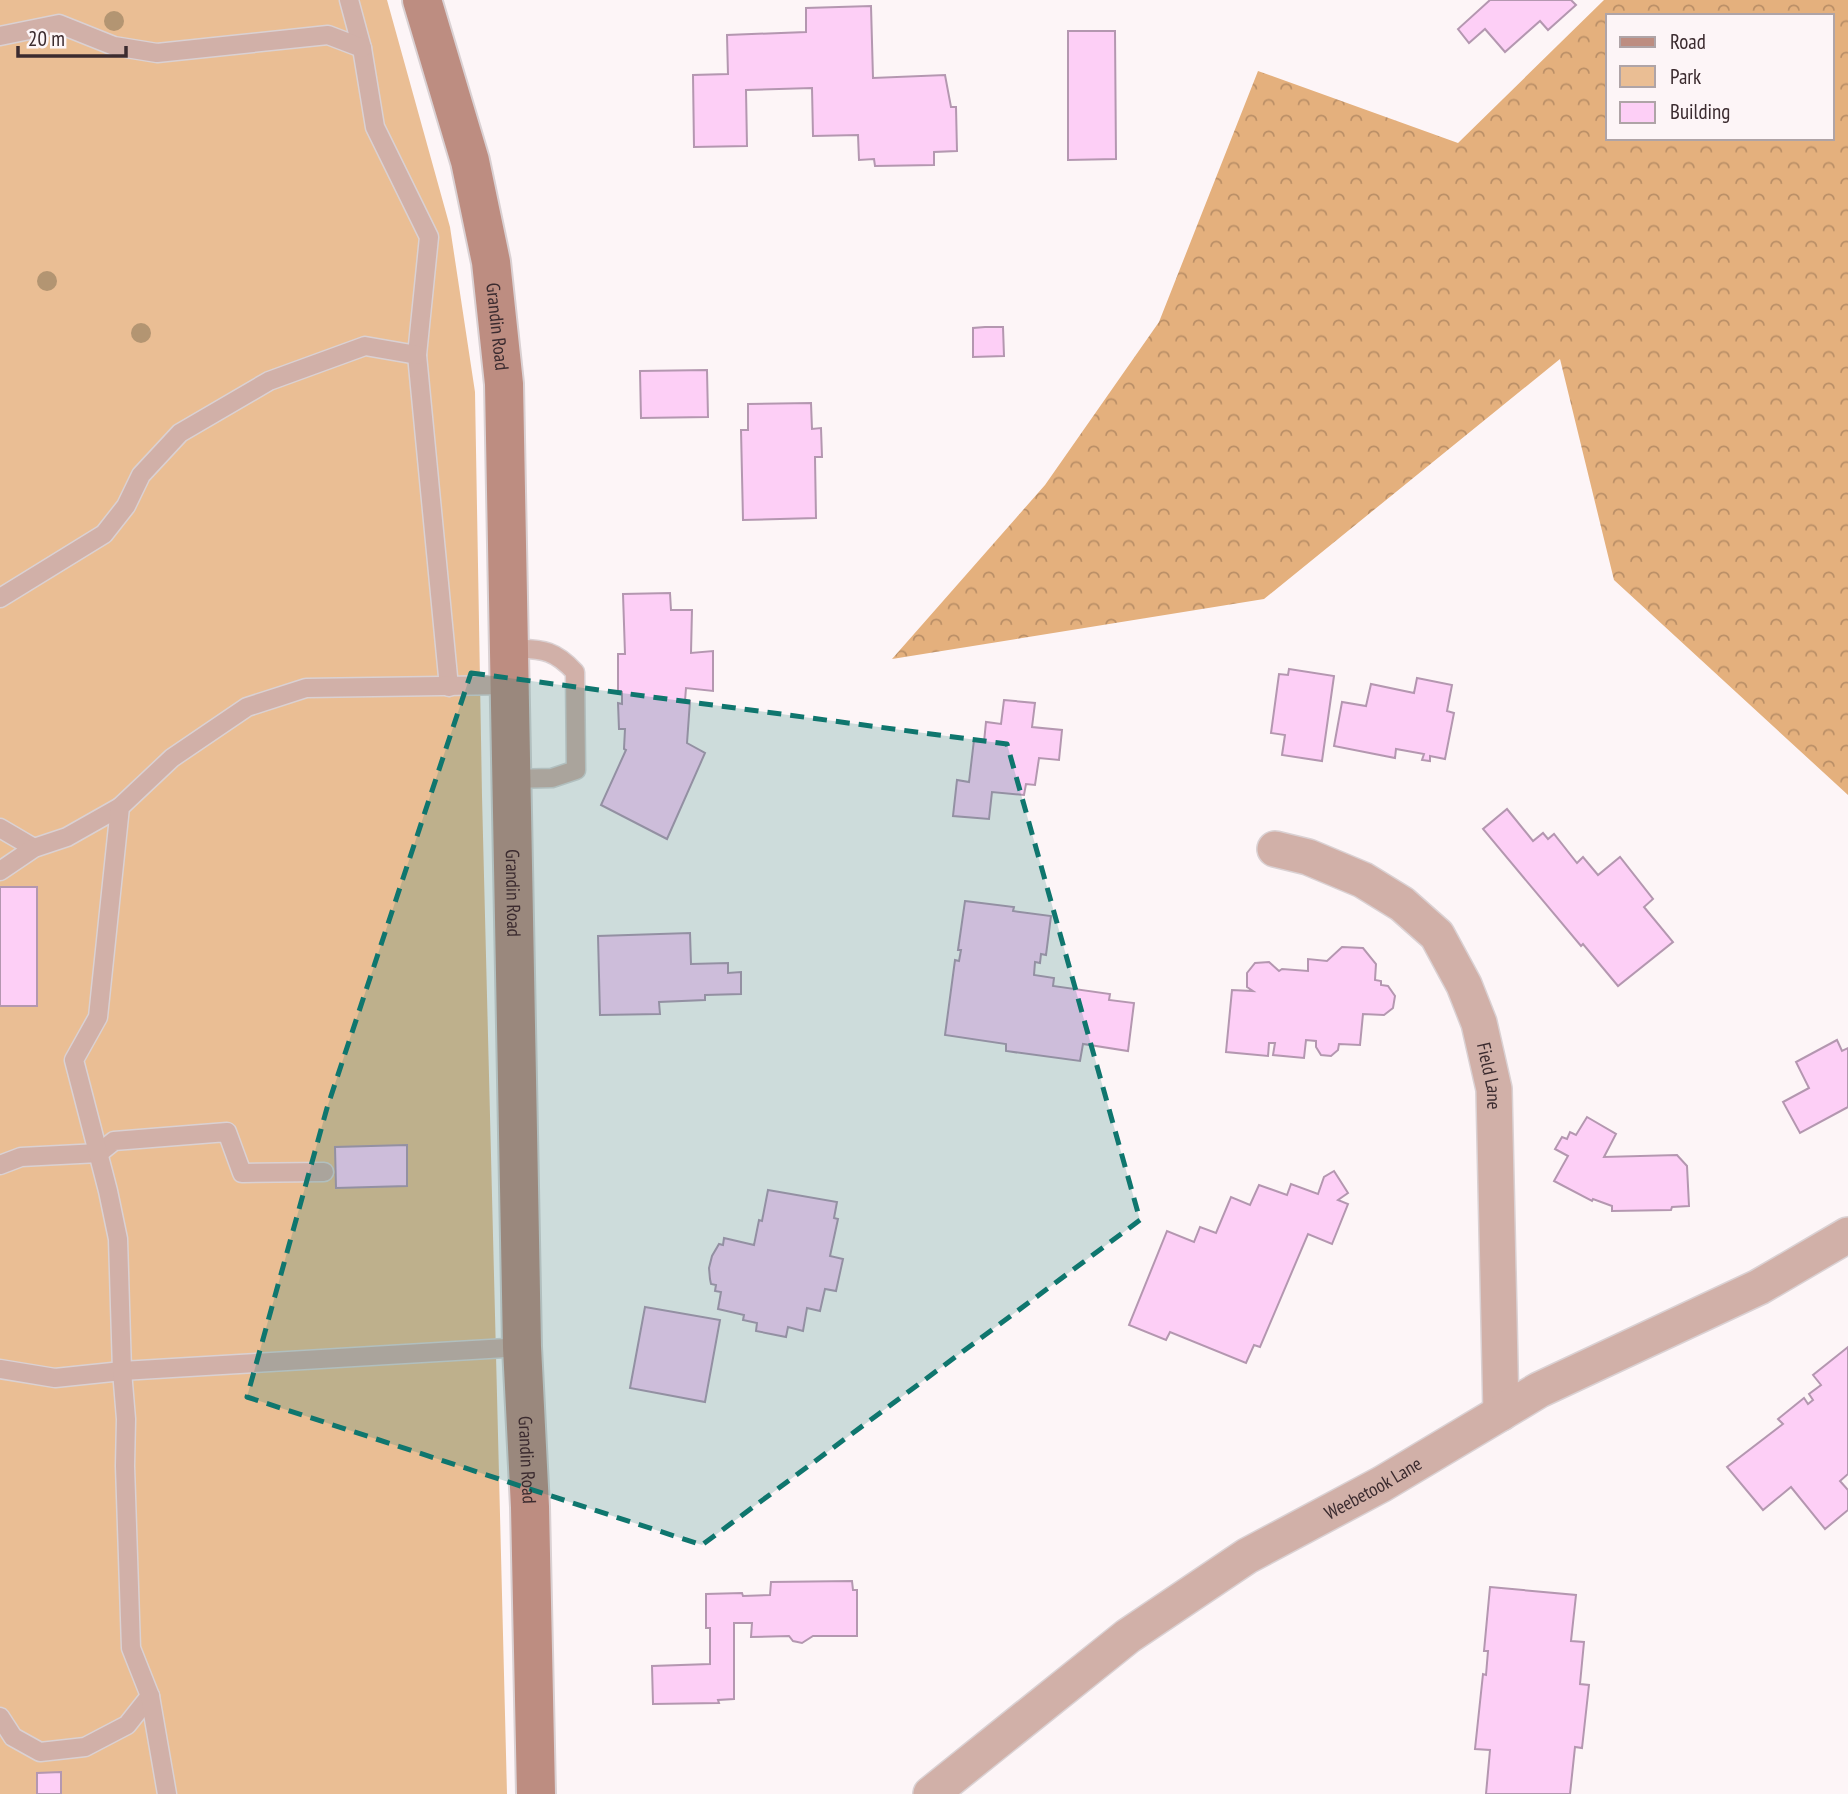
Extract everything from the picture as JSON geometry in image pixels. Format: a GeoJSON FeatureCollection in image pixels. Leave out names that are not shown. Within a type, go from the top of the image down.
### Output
{"type":"FeatureCollection","features":[{"type":"Feature","properties":{"kind":"street","name":"Grandin Road"},"geometry":{"type":"LineString","coordinates":[[422,0],[470,161],[491,262],[504,384],[522,1347],[530,1507],[536,1794]]}},
{"type":"Feature","properties":{"kind":"street","name":"Field Lane"},"geometry":{"type":"LineString","coordinates":[[1275,849],[1308,857],[1363,880],[1402,904],[1437,936],[1469,998],[1485,1045],[1494,1089],[1501,1413]]}},
{"type":"Feature","properties":{"kind":"street","name":"Weebetook Lane"},"geometry":{"type":"LineString","coordinates":[[931,1794],[1128,1636],[1247,1556],[1382,1484],[1539,1390],[1759,1287],[1848,1235]]}},
{"type":"Feature","properties":{"kind":"lane"},"geometry":{"type":"LineString","coordinates":[[349,0],[362,48],[375,127],[429,237],[417,355],[449,687]]}},
{"type":"Feature","properties":{"kind":"lane"},"geometry":{"type":"LineString","coordinates":[[0,36],[59,24],[114,46],[158,54],[328,35],[362,48]]}},
{"type":"Feature","properties":{"kind":"lane"},"geometry":{"type":"LineString","coordinates":[[0,598],[104,534],[126,506],[141,475],[180,433],[269,381],[365,346],[417,355]]}},
{"type":"Feature","properties":{"kind":"lane"},"geometry":{"type":"LineString","coordinates":[[508,648],[542,650],[560,657],[575,672],[576,770],[552,778],[511,779]]}},
{"type":"Feature","properties":{"kind":"lane"},"geometry":{"type":"LineString","coordinates":[[0,871],[34,848],[67,837],[120,807],[172,758],[247,707],[306,688],[509,685]]}},
{"type":"Feature","properties":{"kind":"lane"},"geometry":{"type":"LineString","coordinates":[[120,807],[98,1017],[74,1060],[118,1239],[122,1371],[127,1419],[125,1466],[131,1648],[150,1696],[167,1794]]}},
{"type":"Feature","properties":{"kind":"lane"},"geometry":{"type":"LineString","coordinates":[[0,828],[34,848]]}},
{"type":"Feature","properties":{"kind":"lane"},"geometry":{"type":"LineString","coordinates":[[0,1165],[21,1157],[99,1153],[114,1141],[227,1132],[242,1173],[324,1172]]}},
{"type":"Feature","properties":{"kind":"lane"},"geometry":{"type":"LineString","coordinates":[[0,1369],[55,1378],[122,1371],[522,1347]]}},
{"type":"Feature","properties":{"kind":"lane"},"geometry":{"type":"LineString","coordinates":[[0,1717],[13,1737],[40,1752],[85,1747],[127,1725],[150,1696]]}},
{"type":"Feature","properties":{"kind":"highlighted area"},"geometry":{"type":"Polygon","coordinates":[[[471,673],[1007,744],[1140,1220],[702,1545],[247,1397],[327,1108],[471,673]]]}},
{"type":"Feature","properties":{"kind":"green space"},"geometry":{"type":"Polygon","coordinates":[[[0,0],[387,0],[450,227],[475,392],[482,796],[507,1794],[0,1794],[0,0]]]}},
{"type":"Feature","properties":{"kind":"green space"},"geometry":{"type":"Polygon","coordinates":[[[1604,0],[1848,0],[1848,795],[1614,580],[1560,359],[1264,599],[892,659],[1045,485],[1159,322],[1258,71],[1458,143],[1604,0]]]}},
{"type":"Feature","properties":{"kind":"building"},"geometry":{"type":"Polygon","coordinates":[[[1490,0],[1571,0],[1576,5],[1548,30],[1540,21],[1505,52],[1485,29],[1469,43],[1458,29],[1490,0]]]}},
{"type":"Feature","properties":{"kind":"building"},"geometry":{"type":"Polygon","coordinates":[[[871,6],[873,78],[945,75],[951,107],[956,107],[957,151],[934,152],[934,165],[875,166],[874,159],[859,160],[858,135],[813,136],[812,88],[746,90],[747,146],[694,147],[693,75],[728,74],[727,35],[806,32],[806,8],[871,6]]]}},
{"type":"Feature","properties":{"kind":"building"},"geometry":{"type":"Polygon","coordinates":[[[1068,31],[1115,31],[1116,159],[1068,160],[1068,31]]]}},
{"type":"Feature","properties":{"kind":"building"},"geometry":{"type":"Polygon","coordinates":[[[1003,327],[1004,356],[973,357],[973,328],[1003,327]]]}},
{"type":"Feature","properties":{"kind":"building"},"geometry":{"type":"Polygon","coordinates":[[[707,370],[708,417],[641,418],[640,371],[707,370]]]}},
{"type":"Feature","properties":{"kind":"building"},"geometry":{"type":"Polygon","coordinates":[[[811,403],[812,429],[821,428],[822,457],[815,457],[816,518],[743,520],[741,430],[748,430],[748,404],[811,403]]]}},
{"type":"Feature","properties":{"kind":"building"},"geometry":{"type":"Polygon","coordinates":[[[670,593],[671,610],[692,610],[691,653],[713,651],[713,691],[686,688],[685,701],[690,701],[687,743],[705,753],[667,839],[601,805],[626,750],[625,729],[619,729],[618,703],[622,704],[622,692],[618,691],[618,654],[625,654],[623,594],[670,593]]]}},
{"type":"Feature","properties":{"kind":"building"},"geometry":{"type":"Polygon","coordinates":[[[1289,669],[1334,676],[1322,761],[1282,755],[1285,735],[1271,733],[1279,674],[1288,675],[1289,669]]]}},
{"type":"Feature","properties":{"kind":"building"},"geometry":{"type":"Polygon","coordinates":[[[1417,678],[1452,685],[1447,711],[1454,713],[1445,759],[1430,756],[1430,761],[1422,760],[1424,754],[1396,749],[1395,758],[1334,746],[1342,702],[1366,706],[1371,684],[1414,693],[1417,678]]]}},
{"type":"Feature","properties":{"kind":"building"},"geometry":{"type":"Polygon","coordinates":[[[1004,700],[1035,703],[1032,727],[1062,730],[1059,760],[1039,758],[1035,785],[1026,784],[1024,795],[992,792],[989,819],[953,816],[957,780],[969,782],[974,740],[984,742],[986,722],[1001,724],[1004,700]]]}},
{"type":"Feature","properties":{"kind":"building"},"geometry":{"type":"Polygon","coordinates":[[[1507,809],[1533,841],[1543,833],[1548,839],[1554,834],[1577,863],[1583,857],[1598,875],[1620,857],[1653,899],[1644,907],[1673,942],[1618,986],[1483,829],[1507,809]]]}},
{"type":"Feature","properties":{"kind":"building"},"geometry":{"type":"Polygon","coordinates":[[[0,887],[37,887],[37,1006],[0,1006],[0,887]]]}},
{"type":"Feature","properties":{"kind":"building"},"geometry":{"type":"Polygon","coordinates":[[[965,901],[1014,907],[1013,911],[1051,916],[1046,955],[1041,954],[1040,963],[1035,962],[1034,975],[1054,978],[1053,986],[1110,994],[1109,1000],[1134,1003],[1128,1051],[1083,1044],[1080,1061],[1006,1051],[1006,1044],[945,1035],[955,960],[959,961],[961,950],[958,950],[965,901]]]}},
{"type":"Feature","properties":{"kind":"building"},"geometry":{"type":"Polygon","coordinates":[[[690,933],[691,964],[728,963],[728,973],[741,972],[741,994],[705,995],[705,1000],[659,1002],[660,1014],[600,1015],[598,936],[690,933]]]}},
{"type":"Feature","properties":{"kind":"building"},"geometry":{"type":"Polygon","coordinates":[[[1342,947],[1363,948],[1376,964],[1375,980],[1388,986],[1395,996],[1393,1008],[1384,1015],[1363,1014],[1360,1045],[1339,1044],[1338,1050],[1331,1056],[1321,1055],[1316,1041],[1306,1040],[1304,1058],[1273,1055],[1275,1043],[1269,1043],[1268,1056],[1226,1052],[1232,990],[1253,991],[1247,987],[1247,973],[1255,963],[1269,962],[1279,971],[1308,971],[1308,959],[1327,961],[1342,947]]]}},
{"type":"Feature","properties":{"kind":"building"},"geometry":{"type":"Polygon","coordinates":[[[1837,1040],[1842,1051],[1848,1048],[1848,1107],[1800,1133],[1783,1102],[1809,1088],[1796,1062],[1837,1040]]]}},
{"type":"Feature","properties":{"kind":"building"},"geometry":{"type":"Polygon","coordinates":[[[1587,1117],[1616,1134],[1604,1157],[1677,1155],[1687,1166],[1689,1206],[1672,1207],[1671,1210],[1612,1211],[1612,1206],[1593,1199],[1592,1201],[1554,1181],[1568,1156],[1555,1149],[1562,1137],[1567,1139],[1570,1132],[1576,1135],[1587,1117]]]}},
{"type":"Feature","properties":{"kind":"building"},"geometry":{"type":"Polygon","coordinates":[[[407,1145],[407,1186],[336,1188],[335,1147],[407,1145]]]}},
{"type":"Feature","properties":{"kind":"building"},"geometry":{"type":"Polygon","coordinates":[[[1334,1171],[1348,1193],[1338,1200],[1348,1204],[1332,1244],[1308,1234],[1260,1347],[1254,1345],[1246,1363],[1170,1332],[1166,1340],[1129,1325],[1167,1231],[1194,1242],[1200,1227],[1216,1233],[1231,1197],[1250,1205],[1259,1185],[1287,1195],[1291,1184],[1318,1194],[1324,1177],[1334,1171]]]}},
{"type":"Feature","properties":{"kind":"building"},"geometry":{"type":"Polygon","coordinates":[[[768,1190],[837,1202],[834,1218],[838,1219],[830,1256],[843,1259],[836,1291],[825,1289],[820,1311],[807,1308],[803,1331],[788,1327],[786,1337],[756,1331],[757,1323],[743,1320],[744,1315],[718,1309],[721,1292],[715,1291],[716,1285],[711,1284],[710,1279],[712,1256],[719,1244],[723,1245],[724,1238],[754,1245],[768,1190]]]}},
{"type":"Feature","properties":{"kind":"building"},"geometry":{"type":"Polygon","coordinates":[[[645,1307],[720,1320],[705,1402],[630,1388],[645,1307]]]}},
{"type":"Feature","properties":{"kind":"building"},"geometry":{"type":"Polygon","coordinates":[[[1848,1347],[1848,1474],[1840,1481],[1848,1490],[1848,1510],[1825,1529],[1791,1487],[1763,1510],[1727,1467],[1783,1424],[1778,1419],[1804,1398],[1808,1404],[1813,1400],[1809,1394],[1821,1385],[1813,1375],[1848,1347]]]}},
{"type":"Feature","properties":{"kind":"building"},"geometry":{"type":"Polygon","coordinates":[[[852,1581],[853,1590],[857,1590],[857,1636],[813,1636],[802,1643],[793,1641],[789,1636],[751,1637],[752,1623],[734,1623],[734,1699],[718,1700],[719,1703],[653,1704],[652,1666],[710,1664],[706,1594],[770,1595],[771,1582],[852,1581]]]}},
{"type":"Feature","properties":{"kind":"building"},"geometry":{"type":"Polygon","coordinates":[[[1490,1587],[1576,1595],[1571,1641],[1584,1642],[1580,1684],[1589,1685],[1582,1748],[1575,1747],[1570,1794],[1486,1794],[1490,1750],[1475,1749],[1483,1674],[1486,1675],[1488,1651],[1484,1651],[1490,1587]]]}},
{"type":"Feature","properties":{"kind":"building"},"geometry":{"type":"Polygon","coordinates":[[[61,1772],[61,1794],[37,1794],[37,1773],[61,1772]]]}}]}
